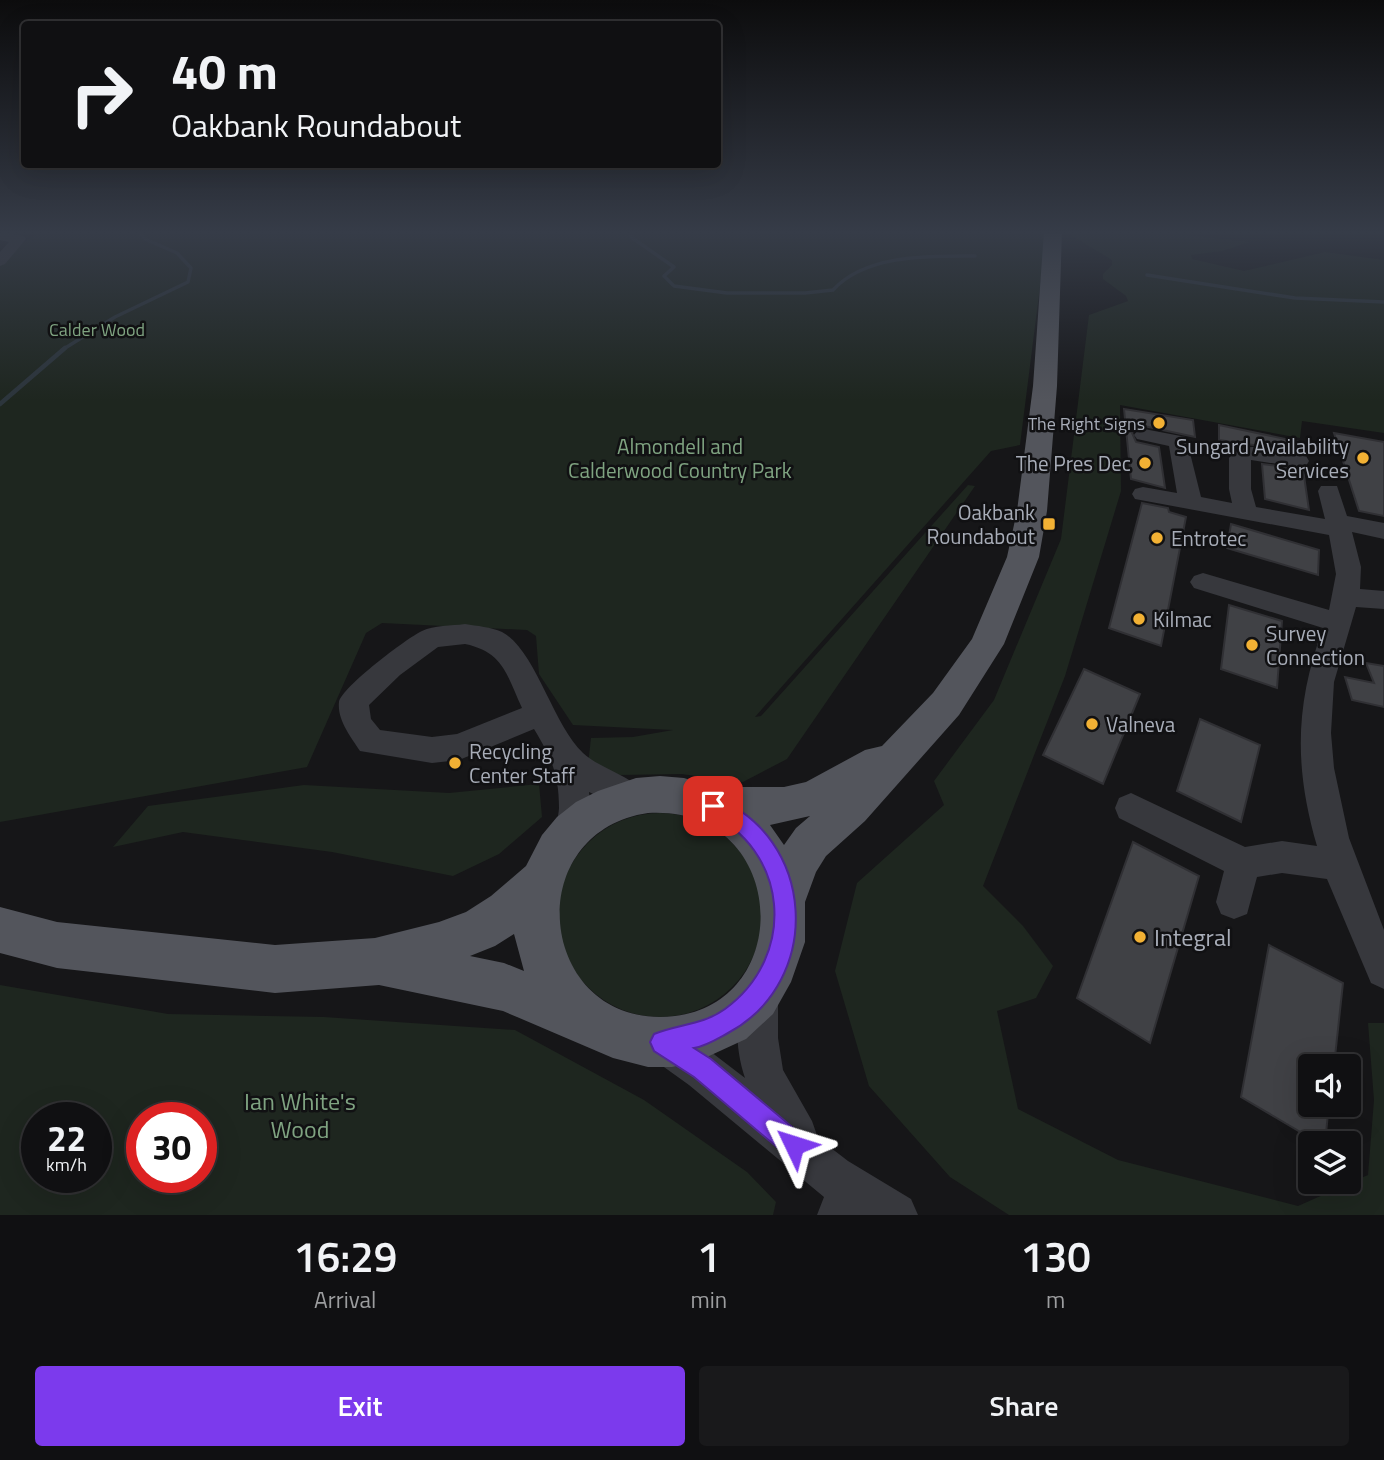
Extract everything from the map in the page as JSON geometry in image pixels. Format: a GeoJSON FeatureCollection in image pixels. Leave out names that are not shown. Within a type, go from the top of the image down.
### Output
{"type":"FeatureCollection","features":[{"type":"Feature","properties":{"kind":"main road"},"geometry":{"type":"LineString","coordinates":[[785,897],[798,862],[811,842],[850,808],[914,741],[946,704],[987,644],[1023,557],[1032,511],[1045,386],[1050,288]]}},
{"type":"Feature","properties":{"kind":"main road"},"geometry":{"type":"LineString","coordinates":[[589,1023],[558,994],[540,958],[534,919],[541,881],[554,856],[570,835],[599,812],[632,799],[665,795],[742,807],[793,805],[832,789],[914,741]]}},
{"type":"Feature","properties":{"kind":"main road"},"geometry":{"type":"LineString","coordinates":[[375,962],[504,987],[624,1038],[663,1042],[700,1035],[733,1017],[760,992],[777,962],[786,929],[785,897],[775,863],[755,834],[728,813],[697,799]]}},
{"type":"Feature","properties":{"kind":"main road"},"geometry":{"type":"LineString","coordinates":[[0,930],[57,945],[275,969],[375,962],[439,945],[479,930],[508,912],[541,881]]}},
{"type":"Feature","properties":{"kind":"street"},"geometry":{"type":"LineString","coordinates":[[1144,436],[1179,441],[1190,502]]}},
{"type":"Feature","properties":{"kind":"street"},"geometry":{"type":"LineString","coordinates":[[1246,512],[1240,489],[1240,458],[1247,453],[1254,453],[1298,461]]}},
{"type":"Feature","properties":{"kind":"street"},"geometry":{"type":"LineString","coordinates":[[1329,491],[1349,571],[1342,610],[1317,695],[1315,736],[1321,784],[1339,865],[1370,911],[1384,970]]}},
{"type":"Feature","properties":{"kind":"street"},"geometry":{"type":"LineString","coordinates":[[1143,494],[1246,512],[1384,531]]}},
{"type":"Feature","properties":{"kind":"street"},"geometry":{"type":"LineString","coordinates":[[1203,582],[1342,610],[1384,600]]}},
{"type":"Feature","properties":{"kind":"street"},"geometry":{"type":"LineString","coordinates":[[540,714],[569,760],[586,775],[632,799]]}},
{"type":"Feature","properties":{"kind":"street"},"geometry":{"type":"LineString","coordinates":[[569,760],[575,809],[570,835]]}},
{"type":"Feature","properties":{"kind":"street"},"geometry":{"type":"LineString","coordinates":[[1131,808],[1242,863]]}},
{"type":"Feature","properties":{"kind":"street"},"geometry":{"type":"LineString","coordinates":[[760,992],[756,1037],[759,1062],[773,1098],[813,1162],[844,1201],[895,1215]]}},
{"type":"Feature","properties":{"kind":"street"},"geometry":{"type":"LineString","coordinates":[[663,1042],[729,1089],[813,1162]]}},
{"type":"Feature","properties":{"kind":"lane"},"geometry":{"type":"LineString","coordinates":[[465,634],[494,640],[512,657],[540,714],[459,747],[432,750],[371,741],[357,722],[355,701],[390,667],[431,638],[465,634]]}},
{"type":"Feature","properties":{"kind":"lane"},"geometry":{"type":"LineString","coordinates":[[1234,902],[1242,863],[1282,857],[1339,865]]}},
{"type":"Feature","properties":{"kind":"green space","name":"Almondell and Calderwood Country Park"},"geometry":{"type":"Polygon","coordinates":[[[0,288],[1040,288],[1020,445],[991,451],[755,717],[761,716],[968,485],[975,486],[787,759],[743,782],[681,774],[620,775],[588,765],[591,738],[633,737],[673,730],[573,725],[539,674],[536,636],[527,630],[382,623],[366,633],[307,767],[0,822],[0,288]]]}},
{"type":"Feature","properties":{"kind":"green space"},"geometry":{"type":"Polygon","coordinates":[[[1115,288],[1384,288],[1384,433],[1302,421],[1300,438],[1120,405],[1121,491],[1065,676],[983,886],[1023,926],[1053,966],[1036,998],[997,1011],[1018,1109],[1118,1160],[1298,1206],[1325,1194],[1361,1194],[1361,1178],[1368,1175],[1374,1100],[1368,1023],[1384,1023],[1384,1215],[1009,1215],[950,1177],[869,1086],[835,971],[857,883],[944,805],[934,781],[994,700],[1061,539],[1089,315],[1128,301],[1126,296],[1115,288]]]}},
{"type":"Feature","properties":{"kind":"green space"},"geometry":{"type":"Polygon","coordinates":[[[539,784],[542,817],[499,854],[453,876],[332,852],[183,832],[113,847],[148,806],[304,785],[449,793],[539,784]]]}},
{"type":"Feature","properties":{"kind":"green space"},"geometry":{"type":"Polygon","coordinates":[[[660,813],[699,821],[732,843],[754,876],[762,915],[754,954],[732,987],[699,1009],[660,1017],[621,1009],[588,987],[566,954],[558,915],[566,876],[588,843],[621,821],[660,813]]]}},
{"type":"Feature","properties":{"kind":"green space","name":"Ian White's Wood"},"geometry":{"type":"Polygon","coordinates":[[[0,985],[168,1014],[324,1017],[515,1030],[644,1100],[747,1172],[776,1202],[773,1215],[0,1215],[0,985]]]}},
{"type":"Feature","properties":{"kind":"building"},"geometry":{"type":"Polygon","coordinates":[[[1124,409],[1193,420],[1195,437],[1144,426],[1136,428],[1132,433],[1136,442],[1159,447],[1165,488],[1131,479],[1124,409]]]}},
{"type":"Feature","properties":{"kind":"building"},"geometry":{"type":"Polygon","coordinates":[[[1219,425],[1300,442],[1301,452],[1219,440],[1219,425]]]}},
{"type":"Feature","properties":{"kind":"building","name":"Sungard Availability Services"},"geometry":{"type":"Polygon","coordinates":[[[1334,433],[1384,442],[1384,516],[1359,511],[1334,433]]]}},
{"type":"Feature","properties":{"kind":"building"},"geometry":{"type":"Polygon","coordinates":[[[1262,464],[1303,469],[1309,510],[1265,499],[1262,464]]]}},
{"type":"Feature","properties":{"kind":"building"},"geometry":{"type":"Polygon","coordinates":[[[1142,503],[1168,508],[1169,512],[1186,517],[1161,646],[1109,628],[1142,503]]]}},
{"type":"Feature","properties":{"kind":"building"},"geometry":{"type":"Polygon","coordinates":[[[1231,524],[1319,550],[1318,575],[1227,548],[1231,524]]]}},
{"type":"Feature","properties":{"kind":"building","name":"Survey Connection"},"geometry":{"type":"Polygon","coordinates":[[[1229,605],[1282,621],[1277,688],[1221,669],[1229,605]]]}},
{"type":"Feature","properties":{"kind":"building"},"geometry":{"type":"Polygon","coordinates":[[[1366,663],[1384,666],[1384,707],[1352,700],[1345,677],[1374,683],[1366,663]]]}},
{"type":"Feature","properties":{"kind":"building","name":"Valneva"},"geometry":{"type":"Polygon","coordinates":[[[1084,669],[1140,694],[1103,784],[1043,755],[1084,669]]]}},
{"type":"Feature","properties":{"kind":"building","name":"Valneva"},"geometry":{"type":"Polygon","coordinates":[[[1200,719],[1260,745],[1241,822],[1177,791],[1200,719]]]}},
{"type":"Feature","properties":{"kind":"building","name":"Integral"},"geometry":{"type":"Polygon","coordinates":[[[1133,842],[1199,876],[1150,1043],[1077,998],[1133,842]]]}},
{"type":"Feature","properties":{"kind":"building"},"geometry":{"type":"Polygon","coordinates":[[[1269,945],[1343,983],[1335,1054],[1298,1054],[1298,1117],[1328,1117],[1326,1131],[1299,1131],[1241,1097],[1269,945]]]}},
{"type":"Feature","properties":{"kind":"waterway"},"geometry":{"type":"LineString","coordinates":[[64,348],[115,317],[176,288]]}},
{"type":"Feature","properties":{"kind":"waterway"},"geometry":{"type":"LineString","coordinates":[[687,288],[727,293],[805,293],[836,288]]}},
{"type":"Feature","properties":{"kind":"waterway"},"geometry":{"type":"LineString","coordinates":[[1229,288],[1295,298],[1384,302]]}},
{"type":"Feature","properties":{"kind":"waterway"},"geometry":{"type":"LineString","coordinates":[[0,404],[64,348]]}},
{"type":"Feature","properties":{"kind":"place","name":"The Right Signs"},"geometry":{"type":"Point","coordinates":[1159,423]}},
{"type":"Feature","properties":{"kind":"place","name":"Sungard Availability Services"},"geometry":{"type":"Point","coordinates":[1363,458]}},
{"type":"Feature","properties":{"kind":"place","name":"The Pres Dec"},"geometry":{"type":"Point","coordinates":[1145,463]}},
{"type":"Feature","properties":{"kind":"place","name":"Oakbank Roundabout"},"geometry":{"type":"Point","coordinates":[1049,524]}},
{"type":"Feature","properties":{"kind":"place","name":"Entrotec"},"geometry":{"type":"Point","coordinates":[1157,538]}},
{"type":"Feature","properties":{"kind":"place","name":"Kilmac"},"geometry":{"type":"Point","coordinates":[1139,619]}},
{"type":"Feature","properties":{"kind":"place","name":"Survey Connection"},"geometry":{"type":"Point","coordinates":[1252,645]}},
{"type":"Feature","properties":{"kind":"place","name":"Valneva"},"geometry":{"type":"Point","coordinates":[1092,724]}},
{"type":"Feature","properties":{"kind":"place","name":"Recycling Center Staff"},"geometry":{"type":"Point","coordinates":[455,763]}},
{"type":"Feature","properties":{"kind":"place","name":"Integral"},"geometry":{"type":"Point","coordinates":[1140,937]}},
{"type":"Feature","properties":{"kind":"route"},"geometry":{"type":"LineString","coordinates":[[713,806],[728,813],[755,834],[775,863],[785,897],[786,929],[777,962],[760,992],[733,1017],[700,1035],[663,1042],[703,1068],[794,1145]]}},
{"type":"Feature","properties":{"kind":"park label","name":"Calder Wood"},"geometry":{"type":"Point","coordinates":[97,329]}}]}
